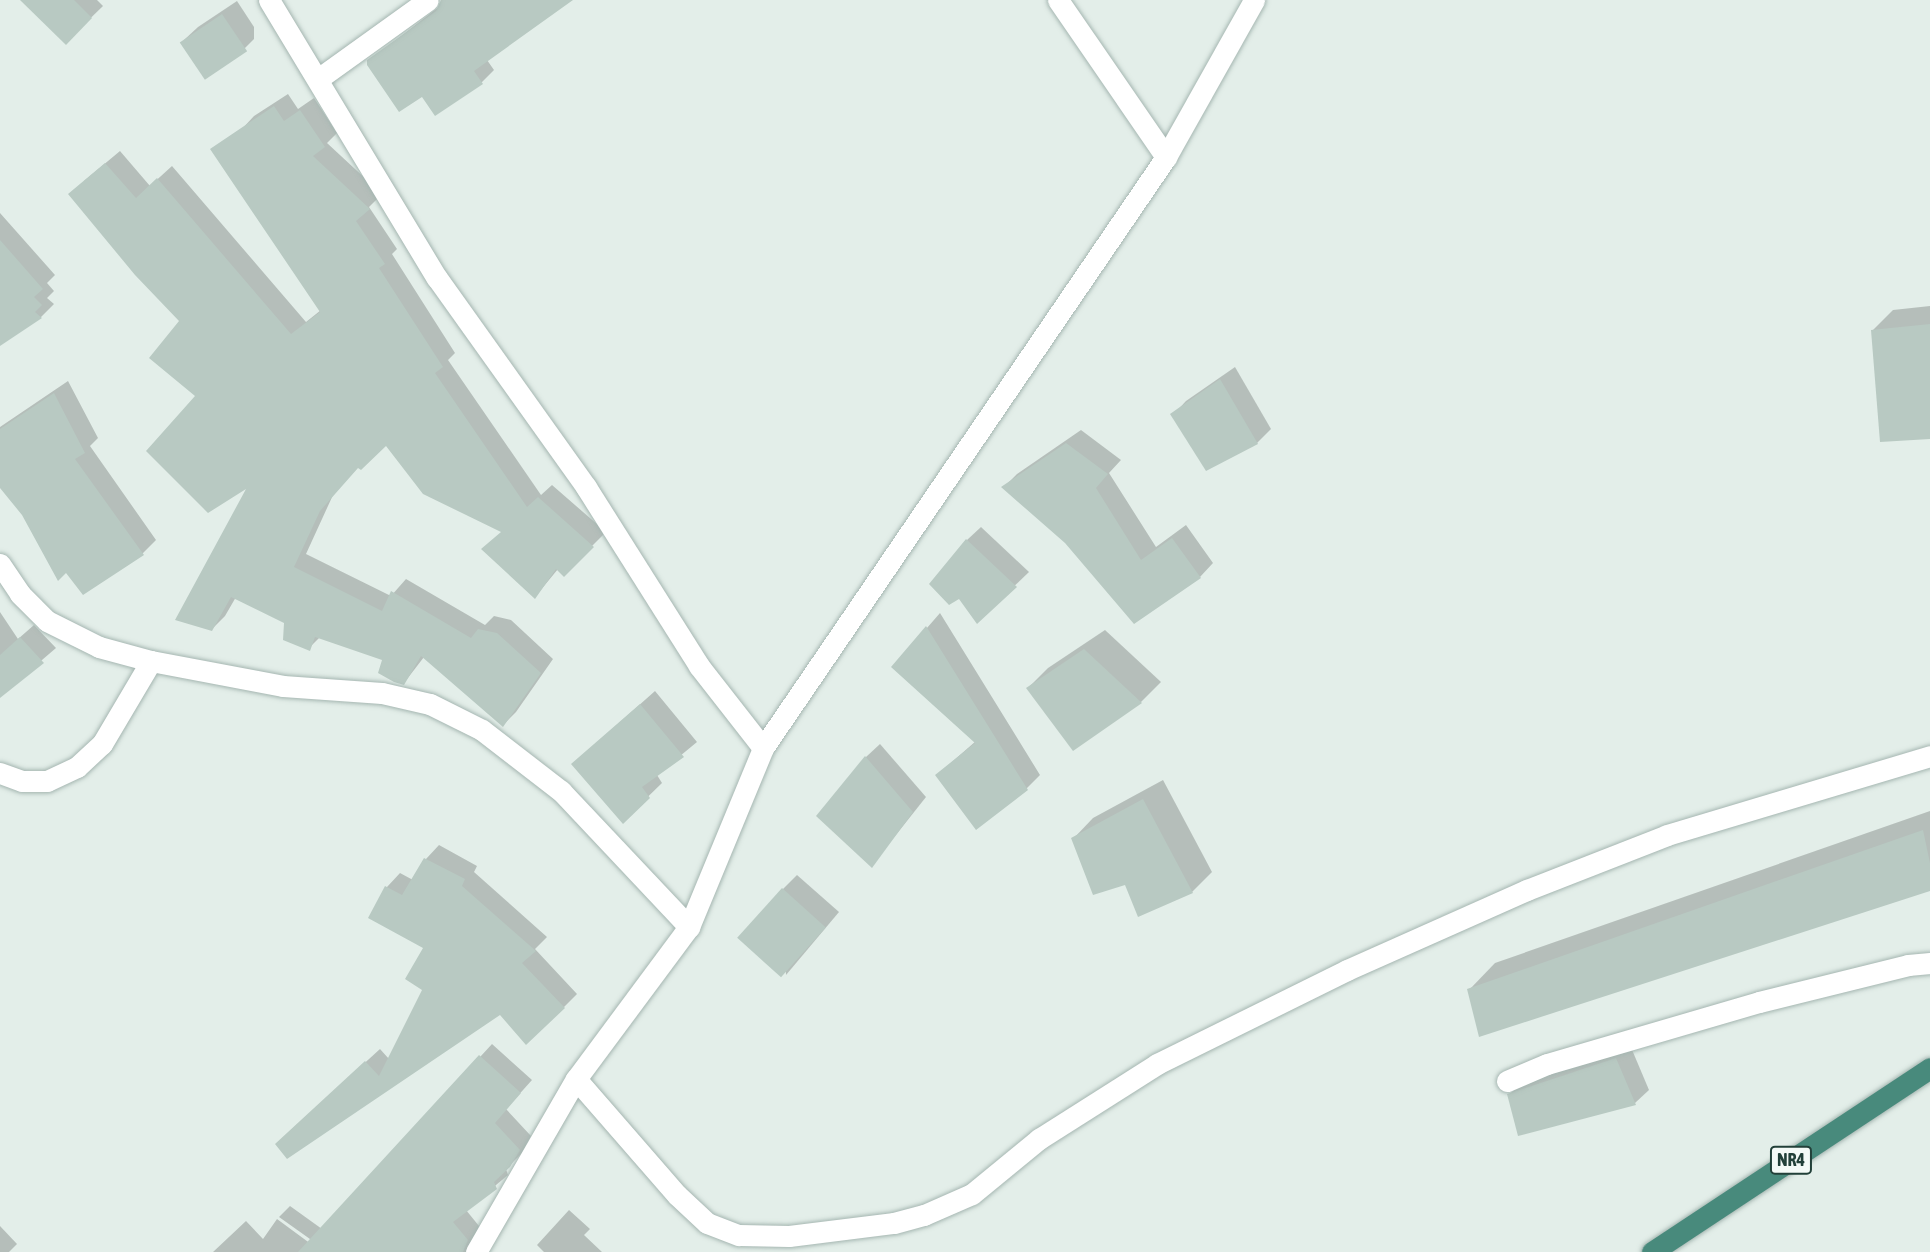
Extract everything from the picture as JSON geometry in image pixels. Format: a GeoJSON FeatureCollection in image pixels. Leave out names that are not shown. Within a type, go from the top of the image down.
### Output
{"type":"FeatureCollection","features":[{"type":"Feature","properties":{"kind":"highway","name":"NR4"},"geometry":{"type":"LineString","coordinates":[[1651,1252],[1930,1068]]}},
{"type":"Feature","properties":{"kind":"street"},"geometry":{"type":"LineString","coordinates":[[269,0],[437,278],[586,487],[699,666],[763,748]]}},
{"type":"Feature","properties":{"kind":"street"},"geometry":{"type":"LineString","coordinates":[[318,79],[428,0]]}},
{"type":"Feature","properties":{"kind":"street"},"geometry":{"type":"LineString","coordinates":[[1058,0],[1166,157]]}},
{"type":"Feature","properties":{"kind":"street"},"geometry":{"type":"LineString","coordinates":[[476,1252],[576,1079],[689,927],[763,748],[1166,157],[1254,0]]}},
{"type":"Feature","properties":{"kind":"street"},"geometry":{"type":"LineString","coordinates":[[0,564],[20,594],[47,621],[99,647],[283,686],[382,694],[430,704],[482,730],[561,791],[689,927]]}},
{"type":"Feature","properties":{"kind":"street"},"geometry":{"type":"LineString","coordinates":[[0,773],[22,780],[47,780],[77,767],[102,744],[151,660]]}},
{"type":"Feature","properties":{"kind":"street"},"geometry":{"type":"LineString","coordinates":[[576,1079],[677,1195],[707,1223],[739,1235],[789,1236],[894,1223],[923,1215],[972,1194],[1039,1139],[1157,1064],[1348,970],[1527,890],[1667,835],[1930,756]]}},
{"type":"Feature","properties":{"kind":"street"},"geometry":{"type":"LineString","coordinates":[[1507,1081],[1547,1064],[1759,1002],[1908,965],[1930,963]]}},
{"type":"Feature","properties":{"kind":"building"},"geometry":{"type":"Polygon","coordinates":[[[20,0],[74,0],[92,18],[66,45],[20,0]]]}},
{"type":"Feature","properties":{"kind":"building"},"geometry":{"type":"Polygon","coordinates":[[[441,0],[573,0],[474,71],[483,84],[435,116],[422,97],[399,112],[367,65],[367,60],[436,11],[441,0]]]}},
{"type":"Feature","properties":{"kind":"building"},"geometry":{"type":"Polygon","coordinates":[[[222,14],[247,51],[205,80],[180,43],[222,14]]]}},
{"type":"Feature","properties":{"kind":"building"},"geometry":{"type":"Polygon","coordinates":[[[274,106],[284,121],[300,110],[325,147],[313,156],[370,209],[356,221],[385,264],[379,268],[443,367],[435,373],[527,507],[538,497],[594,547],[564,577],[556,569],[535,599],[481,549],[501,532],[423,494],[386,446],[361,470],[358,468],[320,511],[294,567],[382,611],[391,591],[471,638],[478,629],[497,633],[541,673],[503,727],[421,656],[404,685],[378,673],[382,660],[315,637],[310,651],[283,640],[284,623],[231,597],[212,631],[175,620],[246,489],[208,513],[146,451],[195,396],[149,358],[179,321],[135,275],[68,194],[105,163],[136,198],[157,178],[291,334],[320,312],[210,149],[274,106]]]}},
{"type":"Feature","properties":{"kind":"building"},"geometry":{"type":"Polygon","coordinates":[[[0,240],[43,289],[34,297],[42,305],[35,312],[42,318],[0,346],[0,240]]]}},
{"type":"Feature","properties":{"kind":"building"},"geometry":{"type":"Polygon","coordinates":[[[1930,324],[1930,439],[1880,442],[1871,330],[1930,324]]]}},
{"type":"Feature","properties":{"kind":"building"},"geometry":{"type":"Polygon","coordinates":[[[1220,379],[1258,444],[1206,471],[1170,414],[1220,379]]]}},
{"type":"Feature","properties":{"kind":"building"},"geometry":{"type":"Polygon","coordinates":[[[54,393],[85,453],[75,459],[144,555],[83,595],[66,573],[58,581],[22,515],[0,488],[0,429],[54,393]]]}},
{"type":"Feature","properties":{"kind":"building"},"geometry":{"type":"Polygon","coordinates":[[[1066,443],[1108,474],[1096,488],[1141,560],[1172,538],[1201,578],[1134,624],[1065,543],[1001,487],[1066,443]]]}},
{"type":"Feature","properties":{"kind":"building"},"geometry":{"type":"Polygon","coordinates":[[[966,539],[1017,587],[977,624],[959,599],[949,605],[929,584],[966,539]]]}},
{"type":"Feature","properties":{"kind":"building"},"geometry":{"type":"Polygon","coordinates":[[[926,626],[1028,790],[976,830],[935,775],[975,743],[891,667],[926,626]]]}},
{"type":"Feature","properties":{"kind":"building"},"geometry":{"type":"Polygon","coordinates":[[[20,637],[44,663],[0,698],[0,655],[20,637]]]}},
{"type":"Feature","properties":{"kind":"building"},"geometry":{"type":"Polygon","coordinates":[[[1084,649],[1142,703],[1073,751],[1026,688],[1084,649]]]}},
{"type":"Feature","properties":{"kind":"building"},"geometry":{"type":"Polygon","coordinates":[[[640,704],[684,757],[642,787],[650,798],[623,824],[571,764],[640,704]]]}},
{"type":"Feature","properties":{"kind":"building"},"geometry":{"type":"Polygon","coordinates":[[[865,756],[913,812],[872,868],[816,816],[865,756]]]}},
{"type":"Feature","properties":{"kind":"building"},"geometry":{"type":"Polygon","coordinates":[[[1143,799],[1193,893],[1138,917],[1125,885],[1093,895],[1071,838],[1143,799]]]}},
{"type":"Feature","properties":{"kind":"building"},"geometry":{"type":"Polygon","coordinates":[[[1923,830],[1930,863],[1930,891],[1479,1037],[1467,989],[1923,830]]]}},
{"type":"Feature","properties":{"kind":"building"},"geometry":{"type":"Polygon","coordinates":[[[424,858],[465,879],[462,886],[536,951],[522,963],[565,1008],[526,1045],[500,1015],[287,1159],[275,1144],[365,1061],[379,1076],[422,990],[405,979],[423,948],[368,918],[385,886],[402,895],[424,858]]]}},
{"type":"Feature","properties":{"kind":"building"},"geometry":{"type":"Polygon","coordinates":[[[782,888],[826,927],[781,977],[737,938],[782,888]]]}},
{"type":"Feature","properties":{"kind":"building"},"geometry":{"type":"Polygon","coordinates":[[[479,1055],[521,1093],[495,1123],[520,1150],[510,1167],[494,1182],[497,1189],[453,1222],[468,1240],[463,1252],[298,1252],[479,1055]]]}},
{"type":"Feature","properties":{"kind":"building"},"geometry":{"type":"Polygon","coordinates":[[[1616,1058],[1636,1105],[1518,1136],[1507,1094],[1616,1058]]]}}]}
